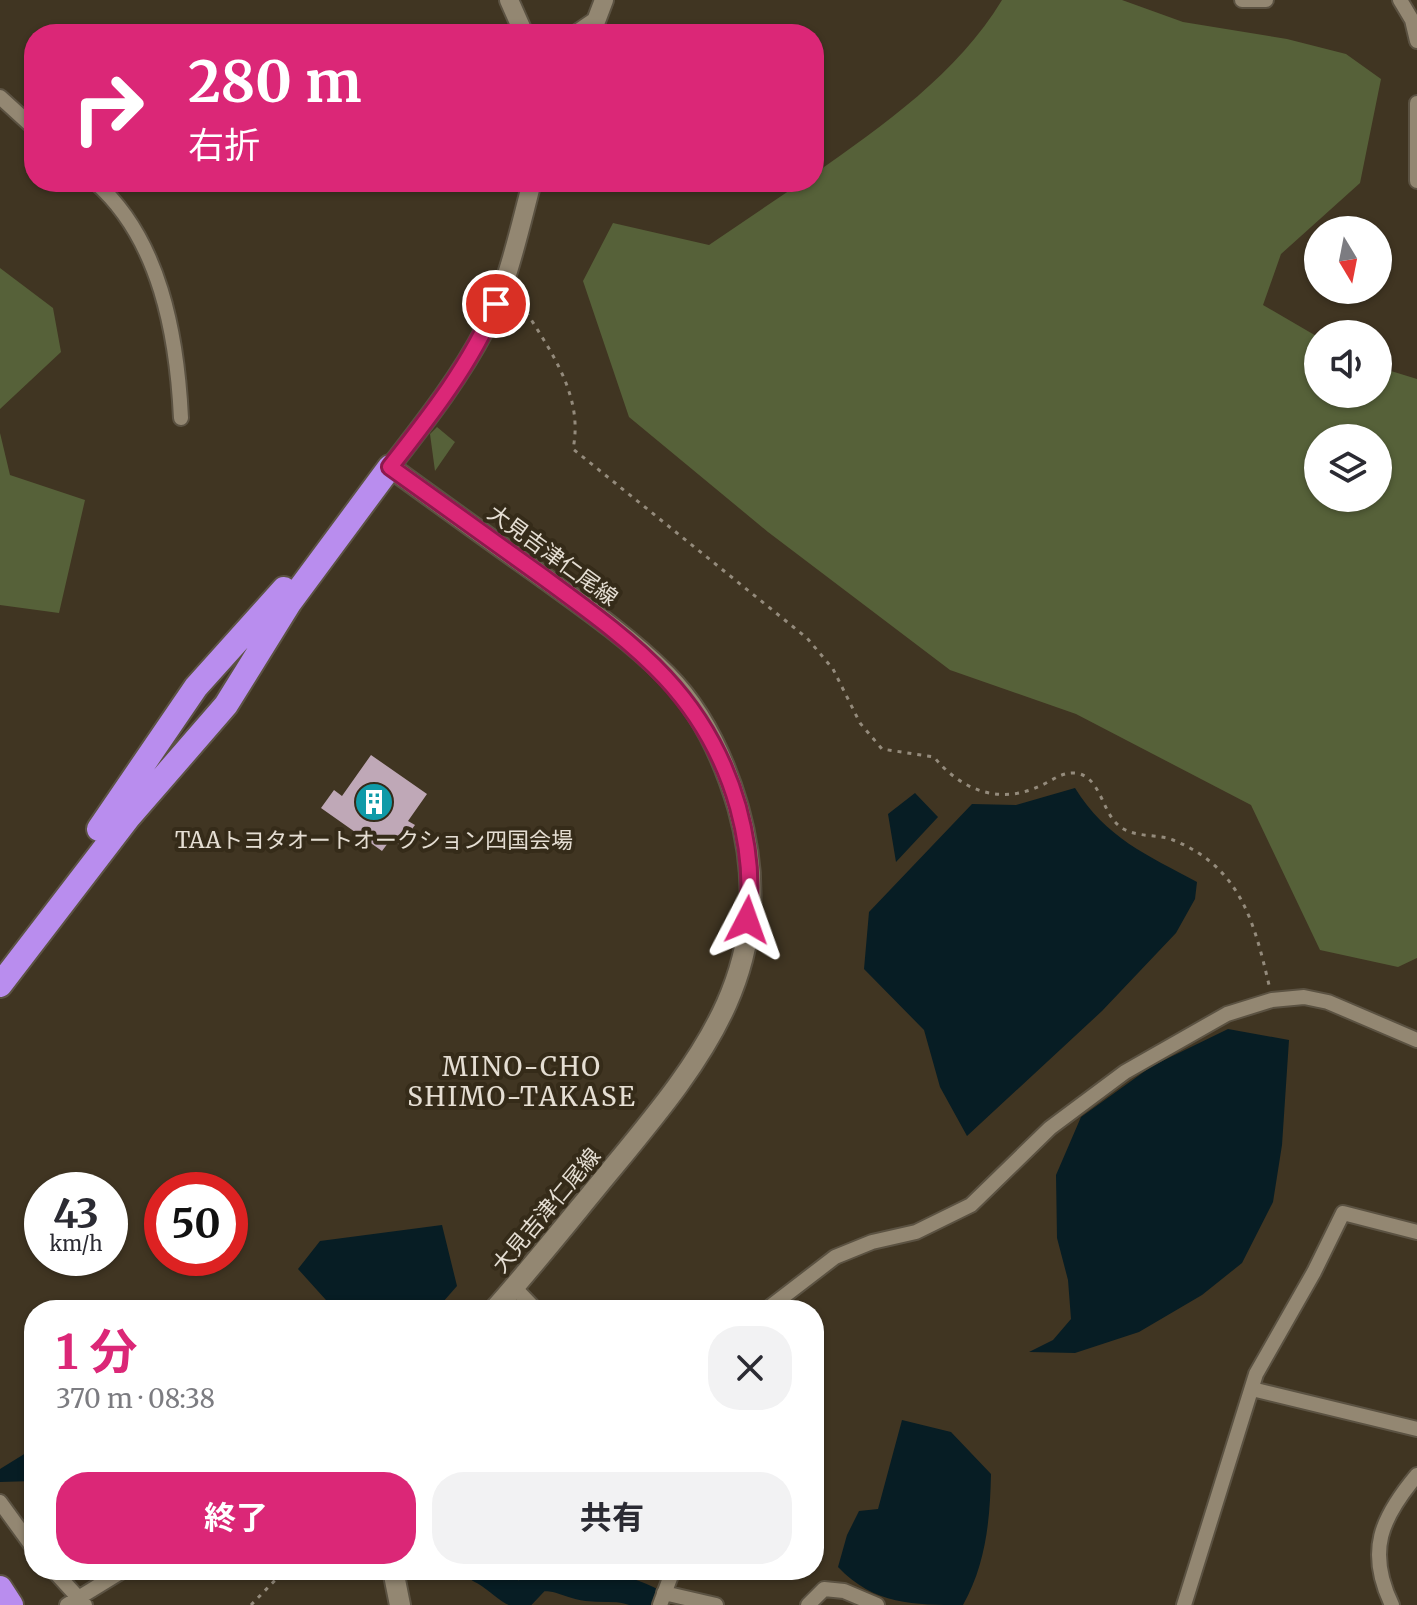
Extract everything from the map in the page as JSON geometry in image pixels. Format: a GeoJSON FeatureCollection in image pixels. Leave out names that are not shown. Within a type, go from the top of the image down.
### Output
{"type":"FeatureCollection","features":[{"type":"Feature","properties":{"kind":"highway"},"geometry":{"type":"LineString","coordinates":[[0,958],[116,808],[196,687],[275,600],[357,497],[390,467]]}},
{"type":"Feature","properties":{"kind":"highway"},"geometry":{"type":"LineString","coordinates":[[0,985],[128,818],[226,705],[290,602],[390,467]]}},
{"type":"Feature","properties":{"kind":"highway"},"geometry":{"type":"LineString","coordinates":[[0,1588],[11,1605]]}},
{"type":"Feature","properties":{"kind":"main road","name":"大見吉津仁尾線"},"geometry":{"type":"LineString","coordinates":[[390,467],[624,636],[668,677],[700,718],[729,774],[745,834],[751,893],[739,974],[716,1032],[685,1080],[503,1300]]}},
{"type":"Feature","properties":{"kind":"main road"},"geometry":{"type":"LineString","coordinates":[[395,1580],[400,1605]]}},
{"type":"Feature","properties":{"kind":"street"},"geometry":{"type":"LineString","coordinates":[[509,0],[520,24]]}},
{"type":"Feature","properties":{"kind":"street"},"geometry":{"type":"LineString","coordinates":[[592,24],[596,21],[604,0]]}},
{"type":"Feature","properties":{"kind":"street"},"geometry":{"type":"LineString","coordinates":[[1242,0],[1266,0]]}},
{"type":"Feature","properties":{"kind":"street"},"geometry":{"type":"LineString","coordinates":[[1400,0],[1412,20],[1417,41]]}},
{"type":"Feature","properties":{"kind":"street"},"geometry":{"type":"LineString","coordinates":[[0,97],[24,119]]}},
{"type":"Feature","properties":{"kind":"street"},"geometry":{"type":"LineString","coordinates":[[1417,103],[1417,181]]}},
{"type":"Feature","properties":{"kind":"street"},"geometry":{"type":"LineString","coordinates":[[105,192],[125,211],[143,242],[165,307],[179,378],[181,418]]}},
{"type":"Feature","properties":{"kind":"street"},"geometry":{"type":"LineString","coordinates":[[390,467],[458,374],[485,329],[506,279],[529,192]]}},
{"type":"Feature","properties":{"kind":"street"},"geometry":{"type":"LineString","coordinates":[[779,1300],[835,1257],[872,1242],[916,1232],[971,1205],[1050,1128],[1125,1072],[1227,1014],[1272,1000],[1304,997],[1328,1002],[1417,1040]]}},
{"type":"Feature","properties":{"kind":"street"},"geometry":{"type":"LineString","coordinates":[[1184,1605],[1256,1374],[1314,1272],[1343,1213],[1417,1232]]}},
{"type":"Feature","properties":{"kind":"street"},"geometry":{"type":"LineString","coordinates":[[514,1287],[526,1300]]}},
{"type":"Feature","properties":{"kind":"street"},"geometry":{"type":"LineString","coordinates":[[1252,1389],[1417,1429]]}},
{"type":"Feature","properties":{"kind":"street"},"geometry":{"type":"LineString","coordinates":[[1392,1605],[1378,1557],[1380,1533],[1395,1501],[1417,1475]]}},
{"type":"Feature","properties":{"kind":"street"},"geometry":{"type":"LineString","coordinates":[[0,1502],[24,1535]]}},
{"type":"Feature","properties":{"kind":"street"},"geometry":{"type":"LineString","coordinates":[[60,1580],[77,1603],[110,1580]]}},
{"type":"Feature","properties":{"kind":"street"},"geometry":{"type":"LineString","coordinates":[[669,1580],[662,1599],[716,1605]]}},
{"type":"Feature","properties":{"kind":"street"},"geometry":{"type":"LineString","coordinates":[[808,1605],[824,1589],[844,1591],[877,1605]]}},
{"type":"Feature","properties":{"kind":"path"},"geometry":{"type":"LineString","coordinates":[[506,279],[571,389],[578,427],[573,449],[807,638],[833,669],[860,723],[882,749],[934,757],[948,774],[970,789],[1005,794],[1039,787],[1059,775],[1077,773],[1090,779],[1117,824],[1144,837],[1172,839],[1217,865],[1231,881],[1259,941],[1272,1000]]}},
{"type":"Feature","properties":{"kind":"path"},"geometry":{"type":"LineString","coordinates":[[251,1605],[275,1580]]}},
{"type":"Feature","properties":{"kind":"green space"},"geometry":{"type":"Polygon","coordinates":[[[1002,0],[1122,0],[1183,22],[1287,39],[1346,54],[1381,79],[1360,183],[1323,216],[1304,216],[1304,233],[1281,254],[1263,305],[1304,329],[1304,408],[1392,408],[1392,371],[1417,379],[1417,958],[1398,967],[1320,950],[1251,805],[1076,714],[950,670],[768,532],[629,417],[583,281],[613,223],[709,245],[787,192],[824,192],[824,167],[892,117],[964,51],[1002,0]]]}},
{"type":"Feature","properties":{"kind":"green space"},"geometry":{"type":"Polygon","coordinates":[[[0,268],[53,308],[61,352],[0,409],[0,268]]]}},
{"type":"Feature","properties":{"kind":"green space"},"geometry":{"type":"Polygon","coordinates":[[[437,427],[455,442],[435,471],[430,434],[437,427]]]}},
{"type":"Feature","properties":{"kind":"green space"},"geometry":{"type":"Polygon","coordinates":[[[0,433],[10,475],[85,500],[59,613],[0,605],[0,433]]]}},
{"type":"Feature","properties":{"kind":"water"},"geometry":{"type":"Polygon","coordinates":[[[1075,788],[1114,833],[1197,882],[1195,899],[1176,933],[1102,1011],[967,1136],[940,1087],[924,1030],[864,969],[869,912],[972,804],[1016,805],[1075,788]]]}},
{"type":"Feature","properties":{"kind":"water"},"geometry":{"type":"Polygon","coordinates":[[[915,793],[938,817],[896,862],[888,814],[915,793]]]}},
{"type":"Feature","properties":{"kind":"water"},"geometry":{"type":"Polygon","coordinates":[[[1228,1029],[1289,1040],[1282,1145],[1273,1202],[1242,1263],[1202,1295],[1139,1332],[1075,1353],[1029,1352],[1053,1340],[1071,1319],[1068,1280],[1057,1238],[1056,1175],[1081,1117],[1152,1066],[1228,1029]]]}},
{"type":"Feature","properties":{"kind":"water"},"geometry":{"type":"Polygon","coordinates":[[[442,1225],[457,1286],[445,1300],[326,1300],[298,1269],[320,1241],[442,1225]]]}},
{"type":"Feature","properties":{"kind":"water"},"geometry":{"type":"Polygon","coordinates":[[[902,1420],[951,1432],[991,1474],[982,1558],[963,1605],[911,1603],[880,1596],[852,1580],[838,1567],[847,1535],[859,1511],[878,1509],[902,1420]]]}},
{"type":"Feature","properties":{"kind":"water"},"geometry":{"type":"Polygon","coordinates":[[[24,1454],[24,1481],[0,1482],[0,1469],[24,1454]]]}},
{"type":"Feature","properties":{"kind":"building","name":"TAAトヨタオートオークション四国会場"},"geometry":{"type":"Polygon","coordinates":[[[371,755],[427,794],[408,821],[415,825],[400,845],[391,839],[382,851],[321,808],[334,790],[342,796],[371,755]]]}},
{"type":"Feature","properties":{"kind":"waterway"},"geometry":{"type":"LineString","coordinates":[[496,1580],[522,1596],[537,1580]]}},
{"type":"Feature","properties":{"kind":"waterway"},"geometry":{"type":"LineString","coordinates":[[559,1580],[587,1588],[624,1590],[648,1599]]}},
{"type":"Feature","properties":{"kind":"place","name":"TAAトヨタオートオークション四国会場"},"geometry":{"type":"Point","coordinates":[374,802]}},
{"type":"Feature","properties":{"kind":"district","name":"MINO-CHO SHIMO-TAKASE"},"geometry":{"type":"Point","coordinates":[522,1081]}},
{"type":"Feature","properties":{"kind":"route"},"geometry":{"type":"LineString","coordinates":[[496,304],[458,374],[390,467],[624,636],[668,677],[700,718],[729,774],[745,834],[751,893],[747,920]]}}]}
